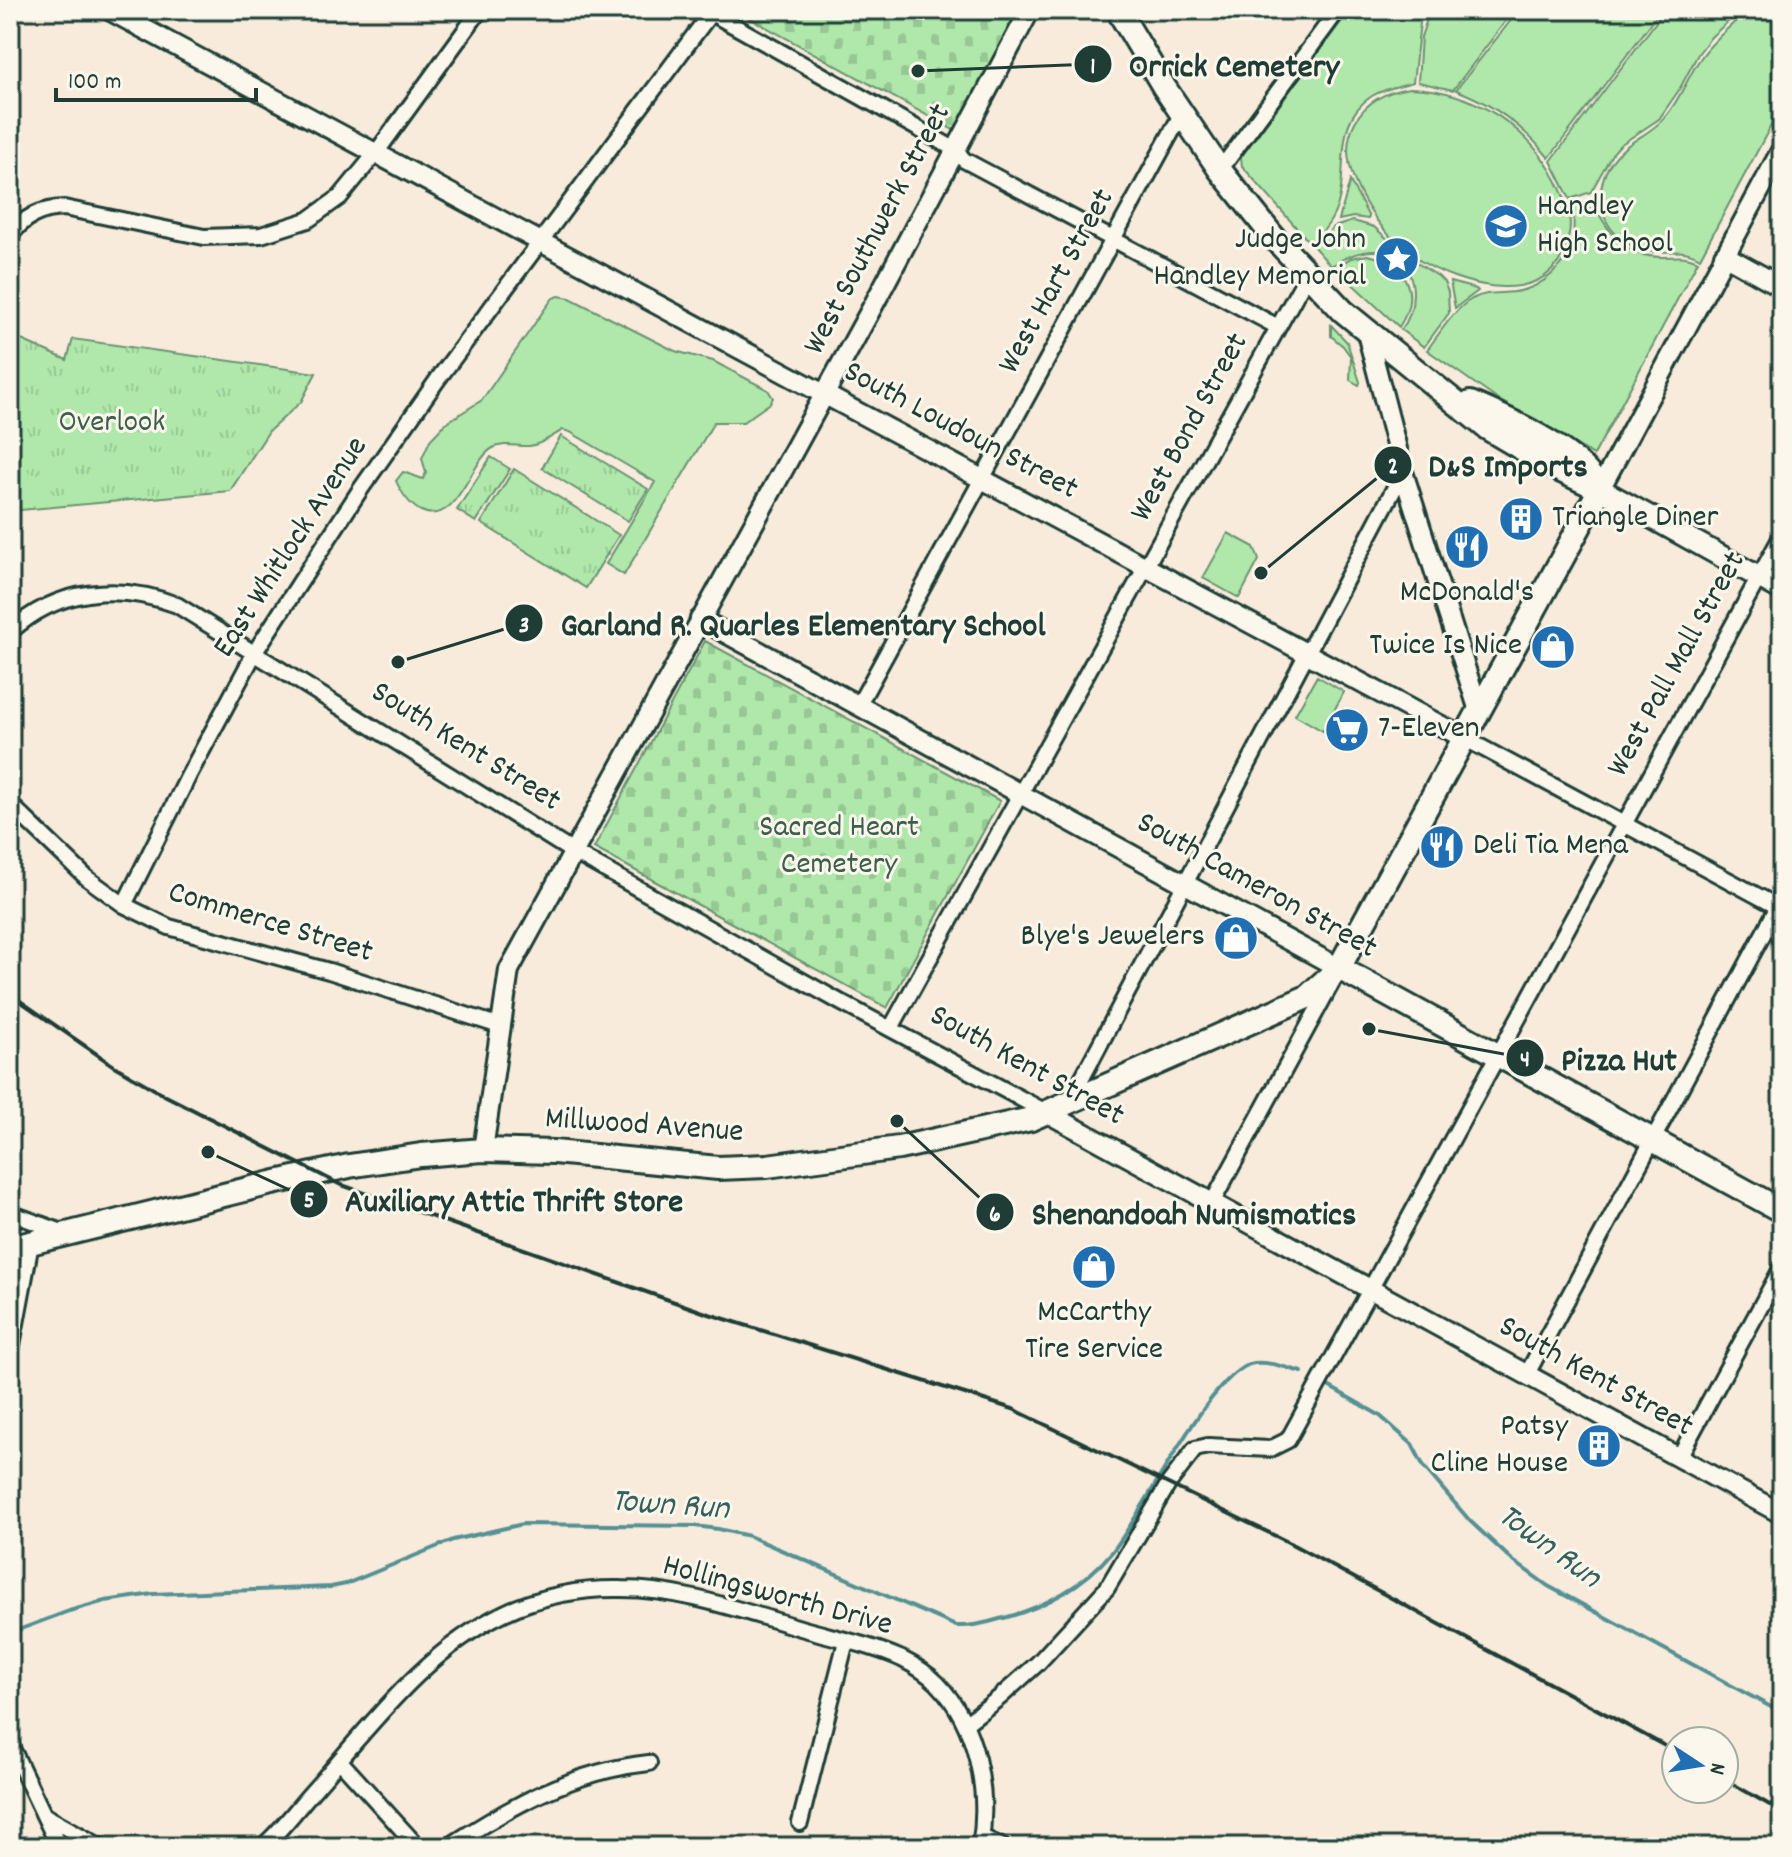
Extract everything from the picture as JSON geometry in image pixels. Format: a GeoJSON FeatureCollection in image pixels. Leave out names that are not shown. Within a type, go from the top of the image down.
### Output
{"type":"FeatureCollection","features":[{"type":"Feature","properties":{"kind":"main road"},"geometry":{"type":"LineString","coordinates":[[1118,10],[1220,170],[1307,275],[1367,333],[1476,420],[1509,442],[1782,590]]}},
{"type":"Feature","properties":{"kind":"main road","name":"Millwood Avenue"},"geometry":{"type":"LineString","coordinates":[[20,1245],[349,1166],[421,1155],[483,1150],[554,1152],[704,1168],[767,1166],[899,1148],[1031,1119],[1307,997],[1339,968],[1600,489]]}},
{"type":"Feature","properties":{"kind":"main road","name":"South Cameron Street"},"geometry":{"type":"LineString","coordinates":[[1339,968],[1782,1211]]}},
{"type":"Feature","properties":{"kind":"street","name":"South Loudoun Street"},"geometry":{"type":"LineString","coordinates":[[109,10],[1781,905]]}},
{"type":"Feature","properties":{"kind":"street"},"geometry":{"type":"LineString","coordinates":[[10,236],[28,217],[40,211],[64,208],[204,237],[261,235],[290,228],[325,210],[340,197],[376,153],[480,10]]}},
{"type":"Feature","properties":{"kind":"street","name":"West Southwerk Street"},"geometry":{"type":"LineString","coordinates":[[483,1150],[509,970],[825,393],[1030,10]]}},
{"type":"Feature","properties":{"kind":"street"},"geometry":{"type":"LineString","coordinates":[[1220,170],[1338,10]]}},
{"type":"Feature","properties":{"kind":"street"},"geometry":{"type":"LineString","coordinates":[[710,11],[956,150],[964,160],[1278,327]]}},
{"type":"Feature","properties":{"kind":"street","name":"East Whitlock Avenue"},"geometry":{"type":"LineString","coordinates":[[124,905],[255,652],[358,493],[710,11]]}},
{"type":"Feature","properties":{"kind":"street","name":"West Hart Street"},"geometry":{"type":"LineString","coordinates":[[858,706],[1182,113]]}},
{"type":"Feature","properties":{"kind":"street"},"geometry":{"type":"LineString","coordinates":[[1600,489],[1782,149]]}},
{"type":"Feature","properties":{"kind":"street"},"geometry":{"type":"LineString","coordinates":[[1724,255],[1782,287]]}},
{"type":"Feature","properties":{"kind":"street","name":"West Bond Street"},"geometry":{"type":"LineString","coordinates":[[891,1028],[1307,275]]}},
{"type":"Feature","properties":{"kind":"street"},"geometry":{"type":"LineString","coordinates":[[1367,333],[1403,472],[1479,711]]}},
{"type":"Feature","properties":{"kind":"street"},"geometry":{"type":"LineString","coordinates":[[1080,1095],[1081,1080],[1403,472]]}},
{"type":"Feature","properties":{"kind":"street","name":"West Pall Mall Street"},"geometry":{"type":"LineString","coordinates":[[965,1724],[1038,1663],[1107,1588],[1169,1483],[1195,1449],[1208,1446],[1270,1449],[1288,1440],[1782,535]]}},
{"type":"Feature","properties":{"kind":"street","name":"South Kent Street"},"geometry":{"type":"LineString","coordinates":[[10,632],[38,611],[58,601],[100,591],[123,591],[157,597],[177,605],[573,852],[1782,1514]]}},
{"type":"Feature","properties":{"kind":"street","name":"South Cameron Street"},"geometry":{"type":"LineString","coordinates":[[700,619],[1339,968]]}},
{"type":"Feature","properties":{"kind":"street","name":"Commerce Street"},"geometry":{"type":"LineString","coordinates":[[10,804],[87,878],[124,905],[169,927],[329,971],[500,1026]]}},
{"type":"Feature","properties":{"kind":"street"},"geometry":{"type":"LineString","coordinates":[[1527,1374],[1781,905]]}},
{"type":"Feature","properties":{"kind":"street"},"geometry":{"type":"LineString","coordinates":[[1212,1203],[1332,987],[1339,968]]}},
{"type":"Feature","properties":{"kind":"street"},"geometry":{"type":"LineString","coordinates":[[10,1213],[65,1233]]}},
{"type":"Feature","properties":{"kind":"street"},"geometry":{"type":"LineString","coordinates":[[10,1356],[20,1245]]}},
{"type":"Feature","properties":{"kind":"street"},"geometry":{"type":"LineString","coordinates":[[1679,1457],[1782,1267]]}},
{"type":"Feature","properties":{"kind":"street","name":"Hollingsworth Drive"},"geometry":{"type":"LineString","coordinates":[[262,1847],[409,1684],[465,1636],[507,1611],[560,1594],[620,1589],[666,1593],[846,1641],[892,1655],[922,1671],[945,1692],[965,1724],[979,1773],[981,1842]]}},
{"type":"Feature","properties":{"kind":"street"},"geometry":{"type":"LineString","coordinates":[[800,1823],[846,1641]]}},
{"type":"Feature","properties":{"kind":"street"},"geometry":{"type":"LineString","coordinates":[[10,1744],[16,1771],[44,1815],[59,1847]]}},
{"type":"Feature","properties":{"kind":"street"},"geometry":{"type":"LineString","coordinates":[[340,1761],[418,1847]]}},
{"type":"Feature","properties":{"kind":"street"},"geometry":{"type":"LineString","coordinates":[[448,1847],[555,1786],[619,1766],[649,1763]]}},
{"type":"Feature","properties":{"kind":"street"},"geometry":{"type":"LineString","coordinates":[[44,1815],[101,1847]]}},
{"type":"Feature","properties":{"kind":"street"},"geometry":{"type":"LineString","coordinates":[[981,1842],[1003,1847]]}},
{"type":"Feature","properties":{"kind":"green space"},"geometry":{"type":"Polygon","coordinates":[[[735,10],[1023,10],[957,132],[735,10]]]}},
{"type":"Feature","properties":{"kind":"green space"},"geometry":{"type":"Polygon","coordinates":[[[1350,10],[1425,10],[1420,23],[1413,82],[1377,93],[1358,109],[1349,124],[1345,140],[1336,210],[1323,231],[1309,242],[1242,166],[1241,157],[1350,10]]]}},
{"type":"Feature","properties":{"kind":"green space"},"geometry":{"type":"Polygon","coordinates":[[[1430,10],[1514,10],[1453,90],[1418,82],[1421,37],[1430,10]]]}},
{"type":"Feature","properties":{"kind":"green space"},"geometry":{"type":"Polygon","coordinates":[[[1519,10],[1661,10],[1549,158],[1507,117],[1456,90],[1519,10]]]}},
{"type":"Feature","properties":{"kind":"green space"},"geometry":{"type":"Polygon","coordinates":[[[1665,10],[1741,10],[1711,37],[1698,54],[1659,119],[1620,145],[1591,192],[1570,199],[1551,161],[1665,10]]]}},
{"type":"Feature","properties":{"kind":"green space"},"geometry":{"type":"Polygon","coordinates":[[[1747,10],[1782,10],[1782,105],[1700,258],[1681,252],[1644,251],[1634,247],[1614,232],[1602,209],[1602,185],[1606,173],[1621,151],[1665,117],[1705,52],[1747,10]]]}},
{"type":"Feature","properties":{"kind":"green space"},"geometry":{"type":"Polygon","coordinates":[[[1410,88],[1434,90],[1479,105],[1518,131],[1548,167],[1565,199],[1570,228],[1560,259],[1546,276],[1526,285],[1503,287],[1455,277],[1413,256],[1376,219],[1352,174],[1348,156],[1351,131],[1360,114],[1372,102],[1393,91],[1410,88]]]}},
{"type":"Feature","properties":{"kind":"green space"},"geometry":{"type":"Polygon","coordinates":[[[1350,181],[1368,219],[1353,217],[1339,220],[1350,181]]]}},
{"type":"Feature","properties":{"kind":"green space"},"geometry":{"type":"Polygon","coordinates":[[[1574,204],[1597,210],[1608,229],[1630,249],[1649,256],[1684,257],[1698,261],[1594,455],[1494,397],[1427,350],[1453,315],[1472,299],[1525,290],[1553,273],[1570,246],[1574,231],[1574,204]]]}},
{"type":"Feature","properties":{"kind":"green space"},"geometry":{"type":"Polygon","coordinates":[[[1353,221],[1374,227],[1409,258],[1444,282],[1449,313],[1424,347],[1401,330],[1410,313],[1413,293],[1409,274],[1398,259],[1390,254],[1372,251],[1355,254],[1331,266],[1313,246],[1334,227],[1353,221]]]}},
{"type":"Feature","properties":{"kind":"green space"},"geometry":{"type":"Polygon","coordinates":[[[1367,255],[1392,264],[1406,281],[1409,302],[1399,327],[1335,268],[1351,258],[1367,255]]]}},
{"type":"Feature","properties":{"kind":"green space"},"geometry":{"type":"Polygon","coordinates":[[[1450,282],[1476,289],[1478,291],[1455,308],[1450,282]]]}},
{"type":"Feature","properties":{"kind":"green space"},"geometry":{"type":"Polygon","coordinates":[[[553,298],[570,298],[675,351],[713,361],[768,390],[773,398],[743,422],[714,422],[624,575],[606,564],[655,482],[570,432],[563,430],[530,446],[493,448],[453,502],[432,514],[412,504],[396,481],[403,472],[423,479],[426,473],[422,458],[430,440],[446,423],[482,400],[544,310],[553,298]]]}},
{"type":"Feature","properties":{"kind":"green space"},"geometry":{"type":"Polygon","coordinates":[[[1331,325],[1347,342],[1359,385],[1350,380],[1351,357],[1331,336],[1331,325]]]}},
{"type":"Feature","properties":{"kind":"green space","name":"Overlook"},"geometry":{"type":"Polygon","coordinates":[[[10,335],[67,360],[73,339],[316,373],[301,402],[269,431],[230,491],[10,511],[10,335]]]}},
{"type":"Feature","properties":{"kind":"green space"},"geometry":{"type":"Polygon","coordinates":[[[561,436],[648,489],[628,521],[542,468],[561,436]]]}},
{"type":"Feature","properties":{"kind":"green space"},"geometry":{"type":"Polygon","coordinates":[[[491,457],[510,469],[476,522],[457,510],[491,457]]]}},
{"type":"Feature","properties":{"kind":"green space"},"geometry":{"type":"Polygon","coordinates":[[[514,469],[619,535],[586,588],[481,523],[514,469]]]}},
{"type":"Feature","properties":{"kind":"green space"},"geometry":{"type":"Polygon","coordinates":[[[1228,533],[1254,547],[1259,560],[1239,598],[1203,578],[1228,533]]]}},
{"type":"Feature","properties":{"kind":"green space","name":"Sacred Heart Cemetery"},"geometry":{"type":"Polygon","coordinates":[[[705,641],[1000,801],[887,1008],[594,848],[705,641]]]}},
{"type":"Feature","properties":{"kind":"green space"},"geometry":{"type":"Polygon","coordinates":[[[1317,676],[1344,692],[1323,731],[1295,715],[1317,676]]]}},
{"type":"Feature","properties":{"kind":"waterway","name":"Town Run"},"geometry":{"type":"LineString","coordinates":[[10,1633],[105,1601],[153,1594],[346,1584],[453,1540],[523,1524],[695,1526],[718,1529],[749,1536],[956,1626],[980,1624],[1049,1601],[1090,1575],[1125,1534],[1198,1416],[1237,1372],[1254,1363],[1278,1365],[1302,1372]]}},
{"type":"Feature","properties":{"kind":"waterway","name":"Town Run"},"geometry":{"type":"LineString","coordinates":[[1323,1383],[1379,1415],[1412,1444],[1424,1467],[1470,1521],[1512,1560],[1548,1586],[1782,1713]]}},
{"type":"Feature","properties":{"kind":"railway"},"geometry":{"type":"LineString","coordinates":[[10,994],[114,1066],[166,1096],[339,1184],[706,1313],[1013,1409],[1286,1541],[1660,1743]]}},
{"type":"Feature","properties":{"kind":"railway"},"geometry":{"type":"LineString","coordinates":[[1740,1788],[1782,1812]]}},
{"type":"Feature","properties":{"kind":"place","name":"Orrick Cemetery"},"geometry":{"type":"Point","coordinates":[918,71]}},
{"type":"Feature","properties":{"kind":"place","name":"Handley High School"},"geometry":{"type":"Point","coordinates":[1506,226]}},
{"type":"Feature","properties":{"kind":"place","name":"Judge John Handley Memorial"},"geometry":{"type":"Point","coordinates":[1397,259]}},
{"type":"Feature","properties":{"kind":"place","name":"Triangle Diner"},"geometry":{"type":"Point","coordinates":[1521,519]}},
{"type":"Feature","properties":{"kind":"place","name":"McDonald's"},"geometry":{"type":"Point","coordinates":[1467,547]}},
{"type":"Feature","properties":{"kind":"place","name":"D&S Imports"},"geometry":{"type":"Point","coordinates":[1261,573]}},
{"type":"Feature","properties":{"kind":"place","name":"Twice Is Nice"},"geometry":{"type":"Point","coordinates":[1553,647]}},
{"type":"Feature","properties":{"kind":"place","name":"Garland R. Quarles Elementary School"},"geometry":{"type":"Point","coordinates":[398,662]}},
{"type":"Feature","properties":{"kind":"place","name":"7-Eleven"},"geometry":{"type":"Point","coordinates":[1347,730]}},
{"type":"Feature","properties":{"kind":"place","name":"Deli Tia Mena"},"geometry":{"type":"Point","coordinates":[1442,847]}},
{"type":"Feature","properties":{"kind":"place","name":"Blye's Jewelers"},"geometry":{"type":"Point","coordinates":[1236,938]}},
{"type":"Feature","properties":{"kind":"place","name":"Pizza Hut"},"geometry":{"type":"Point","coordinates":[1369,1029]}},
{"type":"Feature","properties":{"kind":"place","name":"Shenandoah Numismatics"},"geometry":{"type":"Point","coordinates":[897,1121]}},
{"type":"Feature","properties":{"kind":"place","name":"Auxiliary Attic Thrift Store"},"geometry":{"type":"Point","coordinates":[208,1152]}},
{"type":"Feature","properties":{"kind":"place","name":"McCarthy Tire Service"},"geometry":{"type":"Point","coordinates":[1094,1267]}},
{"type":"Feature","properties":{"kind":"place","name":"Patsy Cline House"},"geometry":{"type":"Point","coordinates":[1599,1446]}}]}
